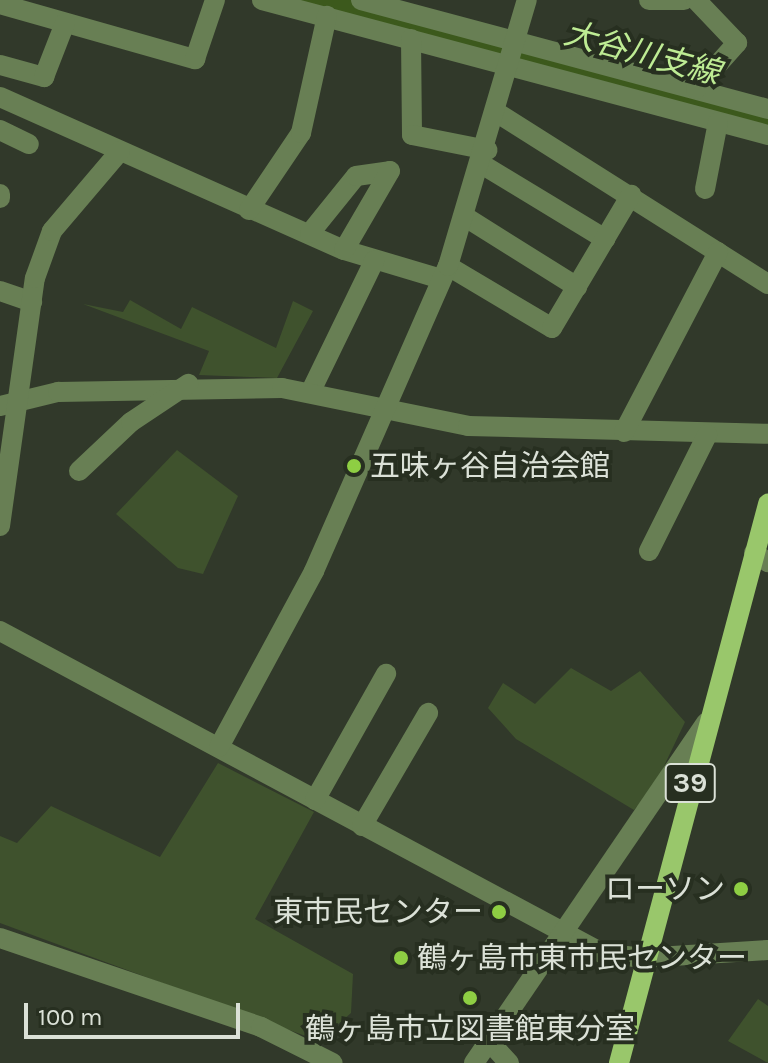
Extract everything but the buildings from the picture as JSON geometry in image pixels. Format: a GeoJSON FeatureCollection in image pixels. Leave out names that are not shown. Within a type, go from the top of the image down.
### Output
{"type":"FeatureCollection","features":[{"type":"Feature","properties":{"kind":"main road","name":"39"},"geometry":{"type":"LineString","coordinates":[[619,1063],[641,958],[706,723],[761,558],[768,504]]}},
{"type":"Feature","properties":{"kind":"street"},"geometry":{"type":"LineString","coordinates":[[0,4],[195,59],[215,0]]}},
{"type":"Feature","properties":{"kind":"street"},"geometry":{"type":"LineString","coordinates":[[262,0],[768,135]]}},
{"type":"Feature","properties":{"kind":"street"},"geometry":{"type":"LineString","coordinates":[[361,0],[768,109]]}},
{"type":"Feature","properties":{"kind":"street"},"geometry":{"type":"LineString","coordinates":[[219,747],[314,571],[382,406],[445,272],[467,218],[499,114],[519,43],[527,0]]}},
{"type":"Feature","properties":{"kind":"street"},"geometry":{"type":"LineString","coordinates":[[649,0],[684,0]]}},
{"type":"Feature","properties":{"kind":"street"},"geometry":{"type":"LineString","coordinates":[[696,0],[737,43],[696,89]]}},
{"type":"Feature","properties":{"kind":"street"},"geometry":{"type":"LineString","coordinates":[[249,210],[301,133],[327,16]]}},
{"type":"Feature","properties":{"kind":"street"},"geometry":{"type":"LineString","coordinates":[[0,65],[44,77],[65,23]]}},
{"type":"Feature","properties":{"kind":"street"},"geometry":{"type":"LineString","coordinates":[[411,39],[412,135],[485,158],[605,239]]}},
{"type":"Feature","properties":{"kind":"street"},"geometry":{"type":"LineString","coordinates":[[0,97],[344,250],[374,261],[445,272],[552,328],[631,195]]}},
{"type":"Feature","properties":{"kind":"street"},"geometry":{"type":"LineString","coordinates":[[499,114],[768,284]]}},
{"type":"Feature","properties":{"kind":"street"},"geometry":{"type":"LineString","coordinates":[[705,189],[718,122]]}},
{"type":"Feature","properties":{"kind":"street"},"geometry":{"type":"LineString","coordinates":[[0,130],[29,144]]}},
{"type":"Feature","properties":{"kind":"street"},"geometry":{"type":"LineString","coordinates":[[0,526],[9,403],[52,231],[120,151]]}},
{"type":"Feature","properties":{"kind":"street"},"geometry":{"type":"LineString","coordinates":[[310,233],[356,176],[390,171],[344,250]]}},
{"type":"Feature","properties":{"kind":"street"},"geometry":{"type":"LineString","coordinates":[[467,218],[577,287]]}},
{"type":"Feature","properties":{"kind":"street"},"geometry":{"type":"LineString","coordinates":[[624,432],[718,252]]}},
{"type":"Feature","properties":{"kind":"street"},"geometry":{"type":"LineString","coordinates":[[310,393],[374,261]]}},
{"type":"Feature","properties":{"kind":"street"},"geometry":{"type":"LineString","coordinates":[[0,291],[32,302]]}},
{"type":"Feature","properties":{"kind":"street"},"geometry":{"type":"LineString","coordinates":[[9,403],[188,384],[310,393],[468,426],[707,435],[768,434]]}},
{"type":"Feature","properties":{"kind":"street"},"geometry":{"type":"LineString","coordinates":[[79,471],[131,422],[188,384]]}},
{"type":"Feature","properties":{"kind":"street"},"geometry":{"type":"LineString","coordinates":[[649,551],[707,435]]}},
{"type":"Feature","properties":{"kind":"street"},"geometry":{"type":"LineString","coordinates":[[0,631],[558,933],[602,953],[641,958],[768,950]]}},
{"type":"Feature","properties":{"kind":"street"},"geometry":{"type":"LineString","coordinates":[[315,800],[386,674]]}},
{"type":"Feature","properties":{"kind":"street"},"geometry":{"type":"LineString","coordinates":[[362,826],[428,713]]}},
{"type":"Feature","properties":{"kind":"street"},"geometry":{"type":"LineString","coordinates":[[474,1063],[558,933],[706,723]]}},
{"type":"Feature","properties":{"kind":"street"},"geometry":{"type":"LineString","coordinates":[[0,938],[261,1027],[333,1063]]}},
{"type":"Feature","properties":{"kind":"street"},"geometry":{"type":"LineString","coordinates":[[489,1041],[509,1063]]}},
{"type":"Feature","properties":{"kind":"green space"},"geometry":{"type":"Polygon","coordinates":[[[130,300],[181,329],[192,307],[276,348],[293,301],[313,311],[277,378],[199,375],[209,351],[83,304],[123,312],[130,300]]]}},
{"type":"Feature","properties":{"kind":"green space"},"geometry":{"type":"Polygon","coordinates":[[[177,450],[238,496],[203,574],[178,568],[116,514],[177,450]]]}},
{"type":"Feature","properties":{"kind":"green space"},"geometry":{"type":"Polygon","coordinates":[[[571,668],[611,691],[640,671],[685,722],[655,785],[634,810],[516,739],[488,708],[503,683],[535,704],[571,668]]]}},
{"type":"Feature","properties":{"kind":"green space"},"geometry":{"type":"Polygon","coordinates":[[[218,763],[314,812],[255,919],[353,974],[351,1013],[319,1041],[0,923],[0,836],[17,843],[51,806],[160,857],[218,763]]]}},
{"type":"Feature","properties":{"kind":"green space"},"geometry":{"type":"Polygon","coordinates":[[[758,999],[768,1006],[768,1063],[728,1041],[758,999]]]}},
{"type":"Feature","properties":{"kind":"waterway","name":"大谷川支線"},"geometry":{"type":"LineString","coordinates":[[313,0],[768,124]]}},
{"type":"Feature","properties":{"kind":"place","name":"五味ヶ谷自治会館"},"geometry":{"type":"Point","coordinates":[354,466]}},
{"type":"Feature","properties":{"kind":"place","name":"ローソン"},"geometry":{"type":"Point","coordinates":[741,889]}},
{"type":"Feature","properties":{"kind":"place","name":"東市民センター"},"geometry":{"type":"Point","coordinates":[499,912]}},
{"type":"Feature","properties":{"kind":"place","name":"鶴ヶ島市東市民センター"},"geometry":{"type":"Point","coordinates":[401,958]}},
{"type":"Feature","properties":{"kind":"place","name":"鶴ヶ島市立図書館東分室"},"geometry":{"type":"Point","coordinates":[470,998]}}]}
